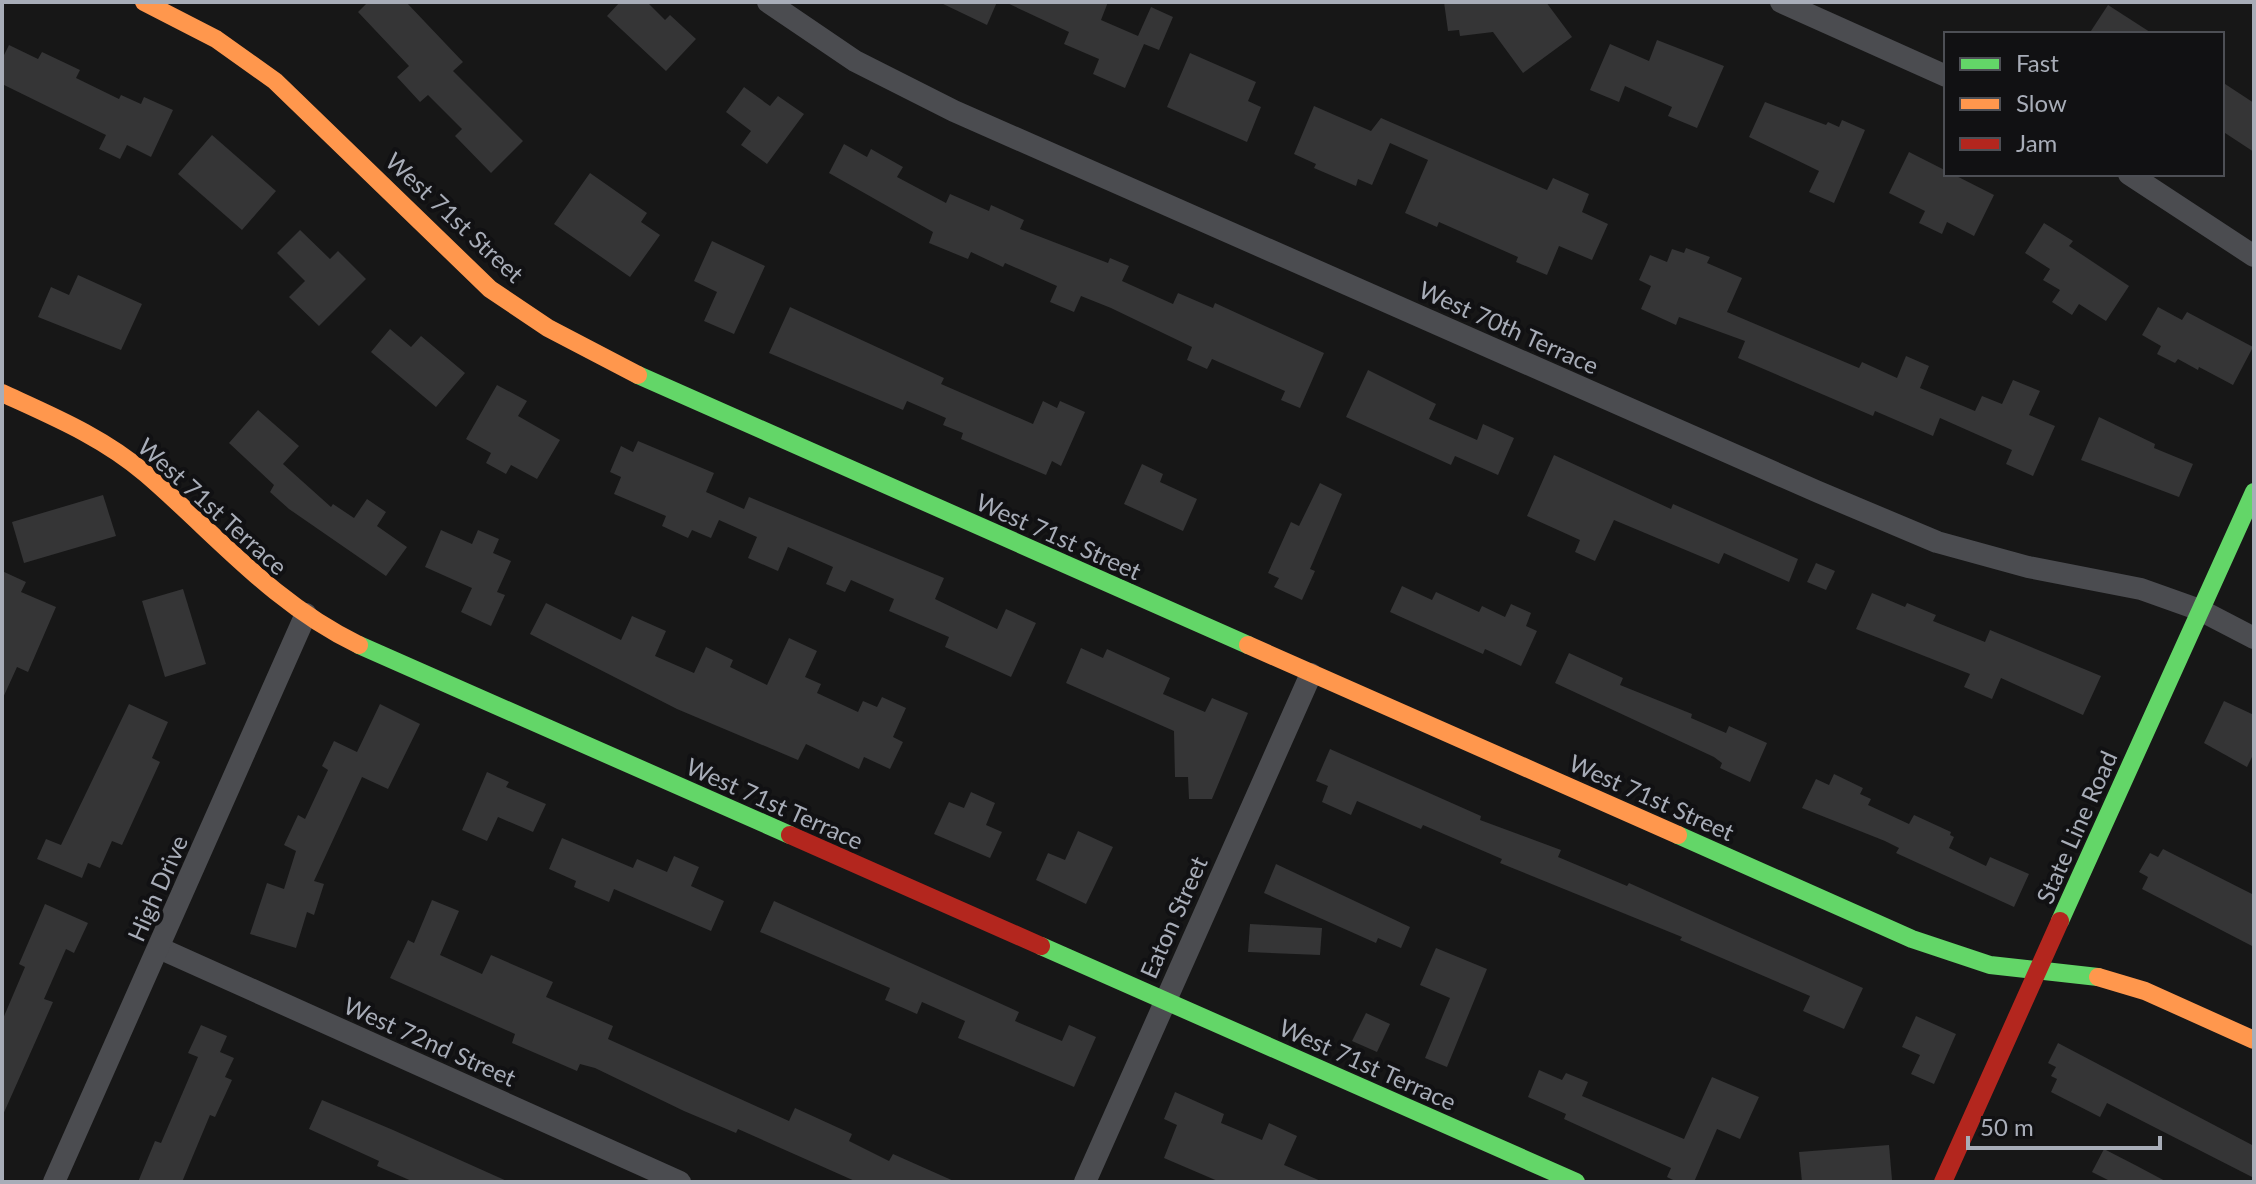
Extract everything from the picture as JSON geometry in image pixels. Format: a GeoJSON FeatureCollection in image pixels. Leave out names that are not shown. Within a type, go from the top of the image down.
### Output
{"type":"FeatureCollection","features":[{"type":"Feature","properties":{"kind":"street","name":"West 71st Street"},"geometry":{"type":"LineString","coordinates":[[144,2],[216,39],[275,81],[490,289],[548,328],[650,381],[1912,939],[1990,965],[2089,974],[2145,991],[2254,1040]]}},
{"type":"Feature","properties":{"kind":"street","name":"West 70th Terrace"},"geometry":{"type":"LineString","coordinates":[[768,2],[855,61],[954,111],[1843,502],[1937,542],[2028,567],[2118,583],[2200,610],[2254,638]]}},
{"type":"Feature","properties":{"kind":"street"},"geometry":{"type":"LineString","coordinates":[[1781,2],[1944,75]]}},
{"type":"Feature","properties":{"kind":"street"},"geometry":{"type":"LineString","coordinates":[[2132,176],[2254,256]]}},
{"type":"Feature","properties":{"kind":"street","name":"West 71st Terrace"},"geometry":{"type":"LineString","coordinates":[[2,393],[89,433],[144,472],[266,587],[363,647],[1576,1182]]}},
{"type":"Feature","properties":{"kind":"street","name":"State Line Road"},"geometry":{"type":"LineString","coordinates":[[1943,1182],[2254,492]]}},
{"type":"Feature","properties":{"kind":"street","name":"High Drive"},"geometry":{"type":"LineString","coordinates":[[54,1182],[306,614]]}},
{"type":"Feature","properties":{"kind":"street","name":"Eaton Street"},"geometry":{"type":"LineString","coordinates":[[1085,1182],[1311,674]]}},
{"type":"Feature","properties":{"kind":"street","name":"West 72nd Street"},"geometry":{"type":"LineString","coordinates":[[159,948],[680,1182]]}},
{"type":"Feature","properties":{"kind":"building"},"geometry":{"type":"Polygon","coordinates":[[[368,2],[406,2],[463,62],[453,71],[523,141],[491,173],[455,136],[462,129],[428,95],[420,102],[397,77],[409,66],[358,12],[368,2]]]}},
{"type":"Feature","properties":{"kind":"building"},"geometry":{"type":"Polygon","coordinates":[[[620,2],[647,2],[665,20],[670,15],[696,39],[666,71],[607,16],[620,2]]]}},
{"type":"Feature","properties":{"kind":"building"},"geometry":{"type":"Polygon","coordinates":[[[939,2],[997,2],[987,25],[939,2]]]}},
{"type":"Feature","properties":{"kind":"building"},"geometry":{"type":"Polygon","coordinates":[[[1005,2],[1108,2],[1101,20],[1138,36],[1151,7],[1173,17],[1159,50],[1144,44],[1125,88],[1093,74],[1099,59],[1064,44],[1069,32],[1005,2]]]}},
{"type":"Feature","properties":{"kind":"building"},"geometry":{"type":"Polygon","coordinates":[[[1444,2],[1546,2],[1572,37],[1523,73],[1493,32],[1460,36],[1459,30],[1448,31],[1444,2]]]}},
{"type":"Feature","properties":{"kind":"building"},"geometry":{"type":"Polygon","coordinates":[[[2108,5],[2150,32],[2090,32],[2108,5]]]}},
{"type":"Feature","properties":{"kind":"building"},"geometry":{"type":"Polygon","coordinates":[[[1657,40],[1724,66],[1697,128],[1668,116],[1672,107],[1625,86],[1619,102],[1590,90],[1610,44],[1649,61],[1657,40]]]}},
{"type":"Feature","properties":{"kind":"building"},"geometry":{"type":"Polygon","coordinates":[[[9,45],[38,59],[42,52],[80,70],[76,78],[119,99],[121,95],[141,104],[144,97],[173,110],[151,157],[127,145],[120,159],[99,149],[106,135],[2,84],[2,59],[9,45]]]}},
{"type":"Feature","properties":{"kind":"building"},"geometry":{"type":"Polygon","coordinates":[[[1190,53],[1256,82],[1248,101],[1261,107],[1247,142],[1167,107],[1190,53]]]}},
{"type":"Feature","properties":{"kind":"building"},"geometry":{"type":"Polygon","coordinates":[[[2224,83],[2254,103],[2254,152],[2224,132],[2224,83]]]}},
{"type":"Feature","properties":{"kind":"building"},"geometry":{"type":"Polygon","coordinates":[[[744,87],[770,106],[778,96],[804,114],[767,164],[741,145],[751,131],[726,112],[744,87]]]}},
{"type":"Feature","properties":{"kind":"building"},"geometry":{"type":"Polygon","coordinates":[[[1765,102],[1826,125],[1828,122],[1839,127],[1842,120],[1865,130],[1834,203],[1809,192],[1819,171],[1749,137],[1765,102]]]}},
{"type":"Feature","properties":{"kind":"building"},"geometry":{"type":"Polygon","coordinates":[[[1314,106],[1371,131],[1381,118],[1547,190],[1553,178],[1589,194],[1582,212],[1608,224],[1592,260],[1559,246],[1547,275],[1516,262],[1518,257],[1439,222],[1437,227],[1405,213],[1428,160],[1390,143],[1372,185],[1358,179],[1356,186],[1314,168],[1316,164],[1294,154],[1314,106]]]}},
{"type":"Feature","properties":{"kind":"building"},"geometry":{"type":"Polygon","coordinates":[[[212,135],[276,191],[242,230],[178,174],[212,135]]]}},
{"type":"Feature","properties":{"kind":"building"},"geometry":{"type":"Polygon","coordinates":[[[844,144],[867,157],[871,149],[903,167],[897,177],[946,203],[950,194],[989,211],[991,205],[1024,220],[1020,229],[1108,263],[1110,258],[1129,266],[1122,281],[1173,304],[1178,293],[1213,308],[1215,303],[1324,353],[1300,408],[1281,400],[1285,391],[1212,359],[1207,369],[1187,360],[1192,347],[1111,308],[1081,296],[1074,312],[1050,302],[1057,286],[1005,263],[1003,267],[971,252],[968,259],[929,243],[933,232],[829,173],[844,144]]]}},
{"type":"Feature","properties":{"kind":"building"},"geometry":{"type":"Polygon","coordinates":[[[1909,152],[1944,170],[1944,176],[1956,176],[1994,195],[1974,236],[1947,222],[1942,234],[1919,223],[1925,211],[1889,193],[1909,152]]]}},
{"type":"Feature","properties":{"kind":"building"},"geometry":{"type":"Polygon","coordinates":[[[590,173],[647,213],[641,222],[660,235],[630,277],[554,224],[590,173]]]}},
{"type":"Feature","properties":{"kind":"building"},"geometry":{"type":"Polygon","coordinates":[[[2044,223],[2073,241],[2069,246],[2129,286],[2106,321],[2079,304],[2072,315],[2052,302],[2060,290],[2043,280],[2050,269],[2025,253],[2044,223]]]}},
{"type":"Feature","properties":{"kind":"building"},"geometry":{"type":"Polygon","coordinates":[[[300,230],[330,259],[338,251],[366,279],[319,326],[289,297],[305,281],[277,253],[300,230]]]}},
{"type":"Feature","properties":{"kind":"building"},"geometry":{"type":"Polygon","coordinates":[[[712,241],[765,266],[734,334],[704,321],[717,292],[694,281],[712,241]]]}},
{"type":"Feature","properties":{"kind":"building"},"geometry":{"type":"Polygon","coordinates":[[[1686,248],[1710,257],[1707,263],[1742,278],[1727,312],[1859,368],[1862,362],[1897,378],[1906,356],[1929,366],[1920,388],[1975,411],[1982,396],[2002,404],[2013,380],[2040,391],[2029,415],[2055,426],[2033,476],[2006,464],[2012,450],[1940,418],[1933,436],[1875,411],[1873,416],[1738,358],[1745,341],[1679,317],[1676,325],[1641,309],[1651,286],[1639,280],[1650,255],[1667,262],[1672,249],[1684,253],[1686,248]]]}},
{"type":"Feature","properties":{"kind":"building"},"geometry":{"type":"Polygon","coordinates":[[[78,275],[142,304],[121,350],[38,317],[51,287],[69,295],[78,275]]]}},
{"type":"Feature","properties":{"kind":"building"},"geometry":{"type":"Polygon","coordinates":[[[790,307],[944,378],[941,384],[1033,424],[1043,401],[1057,408],[1060,401],[1085,412],[1061,466],[1052,461],[1046,475],[961,439],[963,433],[943,425],[946,418],[907,401],[903,410],[769,353],[790,307]]]}},
{"type":"Feature","properties":{"kind":"building"},"geometry":{"type":"Polygon","coordinates":[[[2158,307],[2182,320],[2187,312],[2253,347],[2233,385],[2199,367],[2198,370],[2178,359],[2175,363],[2157,354],[2161,346],[2142,335],[2158,307]]]}},
{"type":"Feature","properties":{"kind":"building"},"geometry":{"type":"Polygon","coordinates":[[[390,329],[411,347],[421,336],[465,373],[436,407],[371,352],[390,329]]]}},
{"type":"Feature","properties":{"kind":"building"},"geometry":{"type":"Polygon","coordinates":[[[1368,370],[1436,404],[1429,419],[1477,440],[1483,424],[1514,438],[1498,475],[1455,456],[1451,465],[1346,417],[1368,370]]]}},
{"type":"Feature","properties":{"kind":"building"},"geometry":{"type":"Polygon","coordinates":[[[497,385],[527,401],[518,416],[560,440],[537,479],[511,465],[506,474],[486,463],[491,453],[466,439],[497,385]]]}},
{"type":"Feature","properties":{"kind":"building"},"geometry":{"type":"Polygon","coordinates":[[[258,410],[299,446],[283,464],[331,507],[333,504],[354,518],[367,499],[386,512],[377,526],[407,547],[386,576],[289,509],[270,492],[274,485],[229,443],[258,410]]]}},
{"type":"Feature","properties":{"kind":"building"},"geometry":{"type":"Polygon","coordinates":[[[2099,417],[2155,444],[2154,448],[2193,464],[2179,497],[2081,460],[2099,417]]]}},
{"type":"Feature","properties":{"kind":"building"},"geometry":{"type":"Polygon","coordinates":[[[638,441],[714,473],[706,492],[744,509],[749,497],[944,578],[935,599],[997,629],[1006,609],[1036,623],[1011,677],[945,647],[949,637],[889,611],[894,599],[851,580],[845,592],[826,584],[833,567],[788,547],[778,571],[748,558],[757,537],[719,520],[711,538],[692,530],[688,538],[662,526],[666,516],[614,494],[621,477],[610,472],[621,446],[633,452],[638,441]]]}},
{"type":"Feature","properties":{"kind":"building"},"geometry":{"type":"Polygon","coordinates":[[[1554,455],[1671,509],[1673,504],[1798,559],[1789,582],[1724,553],[1719,564],[1614,520],[1595,561],[1575,552],[1580,540],[1527,516],[1554,455]]]}},
{"type":"Feature","properties":{"kind":"building"},"geometry":{"type":"Polygon","coordinates":[[[1142,464],[1163,474],[1160,482],[1197,499],[1183,531],[1124,504],[1142,464]]]}},
{"type":"Feature","properties":{"kind":"building"},"geometry":{"type":"Polygon","coordinates":[[[1320,483],[1342,494],[1310,569],[1315,571],[1302,600],[1274,587],[1279,578],[1268,573],[1291,522],[1299,526],[1320,483]]]}},
{"type":"Feature","properties":{"kind":"building"},"geometry":{"type":"Polygon","coordinates":[[[103,495],[116,536],[24,563],[12,522],[103,495]]]}},
{"type":"Feature","properties":{"kind":"building"},"geometry":{"type":"Polygon","coordinates":[[[441,530],[472,544],[478,530],[499,539],[493,553],[511,561],[497,592],[505,595],[491,626],[461,612],[472,588],[425,567],[441,530]]]}},
{"type":"Feature","properties":{"kind":"building"},"geometry":{"type":"Polygon","coordinates":[[[1816,563],[1835,571],[1826,590],[1807,582],[1816,563]]]}},
{"type":"Feature","properties":{"kind":"building"},"geometry":{"type":"Polygon","coordinates":[[[2,571],[26,582],[21,592],[56,607],[28,672],[17,667],[2,700],[2,571]]]}},
{"type":"Feature","properties":{"kind":"building"},"geometry":{"type":"Polygon","coordinates":[[[1402,586],[1432,600],[1436,592],[1479,612],[1482,606],[1505,617],[1511,604],[1531,613],[1526,626],[1537,631],[1521,666],[1485,649],[1483,654],[1390,612],[1402,586]]]}},
{"type":"Feature","properties":{"kind":"building"},"geometry":{"type":"Polygon","coordinates":[[[183,589],[206,664],[165,677],[142,601],[183,589]]]}},
{"type":"Feature","properties":{"kind":"building"},"geometry":{"type":"Polygon","coordinates":[[[1872,593],[1905,607],[1907,603],[1936,615],[1933,621],[1985,642],[1990,630],[2101,676],[2083,715],[2001,678],[1992,699],[1964,687],[1970,674],[1856,629],[1872,593]]]}},
{"type":"Feature","properties":{"kind":"building"},"geometry":{"type":"Polygon","coordinates":[[[546,603],[621,640],[632,616],[666,631],[655,656],[694,673],[706,647],[733,660],[730,667],[767,685],[789,638],[817,651],[805,677],[821,684],[817,693],[858,712],[863,701],[877,707],[882,697],[906,708],[893,737],[903,742],[890,769],[864,757],[859,769],[806,744],[798,760],[677,709],[530,634],[546,603]]]}},
{"type":"Feature","properties":{"kind":"building"},"geometry":{"type":"Polygon","coordinates":[[[1081,648],[1103,658],[1107,649],[1170,678],[1163,694],[1205,712],[1212,698],[1248,713],[1212,799],[1189,799],[1188,777],[1175,777],[1174,731],[1066,683],[1081,648]]]}},
{"type":"Feature","properties":{"kind":"building"},"geometry":{"type":"Polygon","coordinates":[[[1569,653],[1623,678],[1620,685],[1692,714],[1691,718],[1726,733],[1729,726],[1767,743],[1750,782],[1720,768],[1722,763],[1714,757],[1555,683],[1569,653]]]}},
{"type":"Feature","properties":{"kind":"building"},"geometry":{"type":"Polygon","coordinates":[[[2224,701],[2254,715],[2254,753],[2247,767],[2204,743],[2224,701]]]}},
{"type":"Feature","properties":{"kind":"building"},"geometry":{"type":"Polygon","coordinates":[[[129,704],[168,722],[152,758],[160,762],[122,845],[112,841],[100,868],[88,863],[82,878],[37,859],[46,839],[61,845],[129,704]]]}},
{"type":"Feature","properties":{"kind":"building"},"geometry":{"type":"Polygon","coordinates":[[[380,704],[420,724],[388,789],[362,777],[314,881],[324,884],[314,915],[307,912],[296,948],[250,934],[267,883],[284,889],[296,851],[284,845],[298,815],[305,819],[328,770],[322,766],[334,741],[357,752],[380,704]]]}},
{"type":"Feature","properties":{"kind":"building"},"geometry":{"type":"Polygon","coordinates":[[[1330,749],[1481,816],[1480,820],[1561,850],[1558,857],[1627,886],[1629,883],[1863,988],[1844,1029],[1803,1011],[1810,996],[1680,940],[1682,937],[1500,863],[1502,859],[1423,825],[1421,829],[1357,801],[1351,815],[1322,802],[1328,786],[1316,781],[1330,749]]]}},
{"type":"Feature","properties":{"kind":"building"},"geometry":{"type":"Polygon","coordinates":[[[487,772],[509,782],[506,787],[546,804],[533,832],[498,817],[487,841],[462,830],[487,772]]]}},
{"type":"Feature","properties":{"kind":"building"},"geometry":{"type":"Polygon","coordinates":[[[1834,774],[1863,788],[1860,794],[1871,799],[1868,805],[1909,824],[1914,815],[1951,832],[1950,835],[1954,837],[1949,848],[1986,866],[1990,857],[2029,874],[2014,907],[1896,853],[1899,848],[1885,841],[1802,808],[1816,779],[1829,785],[1834,774]]]}},
{"type":"Feature","properties":{"kind":"building"},"geometry":{"type":"Polygon","coordinates":[[[971,792],[995,803],[986,825],[1002,832],[990,858],[934,834],[949,802],[964,808],[971,792]]]}},
{"type":"Feature","properties":{"kind":"building"},"geometry":{"type":"Polygon","coordinates":[[[1078,831],[1113,847],[1086,904],[1036,880],[1048,853],[1065,860],[1078,831]]]}},
{"type":"Feature","properties":{"kind":"building"},"geometry":{"type":"Polygon","coordinates":[[[562,838],[633,868],[637,859],[667,872],[674,856],[699,867],[691,886],[724,901],[711,931],[614,889],[609,902],[574,887],[576,881],[549,869],[562,838]]]}},
{"type":"Feature","properties":{"kind":"building"},"geometry":{"type":"Polygon","coordinates":[[[2163,849],[2254,895],[2254,947],[2142,889],[2148,877],[2139,872],[2150,853],[2158,857],[2163,849]]]}},
{"type":"Feature","properties":{"kind":"building"},"geometry":{"type":"Polygon","coordinates":[[[1276,864],[1410,927],[1401,948],[1378,938],[1376,943],[1264,893],[1276,864]]]}},
{"type":"Feature","properties":{"kind":"building"},"geometry":{"type":"Polygon","coordinates":[[[432,900],[459,911],[440,955],[482,974],[491,955],[553,982],[546,997],[613,1026],[608,1039],[789,1121],[795,1108],[852,1134],[849,1141],[889,1161],[893,1154],[956,1182],[857,1182],[738,1129],[736,1133],[684,1111],[595,1068],[580,1064],[577,1071],[512,1043],[515,1034],[390,978],[408,940],[414,943],[432,900]]]}},
{"type":"Feature","properties":{"kind":"building"},"geometry":{"type":"Polygon","coordinates":[[[774,901],[1019,1012],[1015,1021],[1062,1041],[1069,1025],[1096,1037],[1074,1087],[958,1038],[965,1021],[922,1002],[917,1014],[885,1000],[890,988],[760,932],[774,901]]]}},
{"type":"Feature","properties":{"kind":"building"},"geometry":{"type":"Polygon","coordinates":[[[45,904],[88,923],[74,953],[66,949],[44,999],[53,1002],[2,1117],[2,1021],[25,967],[19,964],[45,904]]]}},
{"type":"Feature","properties":{"kind":"building"},"geometry":{"type":"Polygon","coordinates":[[[1250,924],[1322,928],[1320,955],[1248,952],[1250,924]]]}},
{"type":"Feature","properties":{"kind":"building"},"geometry":{"type":"Polygon","coordinates":[[[1436,948],[1487,969],[1447,1067],[1425,1058],[1450,998],[1420,985],[1436,948]]]}},
{"type":"Feature","properties":{"kind":"building"},"geometry":{"type":"Polygon","coordinates":[[[1366,1013],[1390,1024],[1377,1052],[1352,1041],[1366,1013]]]}},
{"type":"Feature","properties":{"kind":"building"},"geometry":{"type":"Polygon","coordinates":[[[1916,1016],[1956,1034],[1934,1084],[1911,1074],[1920,1055],[1902,1047],[1916,1016]]]}},
{"type":"Feature","properties":{"kind":"building"},"geometry":{"type":"Polygon","coordinates":[[[201,1025],[227,1036],[220,1052],[234,1058],[225,1077],[232,1080],[215,1117],[210,1115],[182,1182],[138,1182],[155,1141],[161,1143],[198,1057],[188,1053],[201,1025]]]}},
{"type":"Feature","properties":{"kind":"building"},"geometry":{"type":"Polygon","coordinates":[[[2058,1043],[2254,1146],[2254,1178],[2107,1103],[2100,1117],[2051,1092],[2057,1079],[2051,1076],[2056,1067],[2048,1063],[2058,1043]]]}},
{"type":"Feature","properties":{"kind":"building"},"geometry":{"type":"Polygon","coordinates":[[[1539,1070],[1562,1080],[1566,1073],[1588,1082],[1582,1096],[1684,1139],[1712,1077],[1759,1097],[1740,1139],[1717,1129],[1694,1182],[1677,1182],[1667,1177],[1671,1168],[1564,1119],[1566,1114],[1528,1097],[1539,1070]]]}},
{"type":"Feature","properties":{"kind":"building"},"geometry":{"type":"Polygon","coordinates":[[[1175,1092],[1224,1114],[1221,1123],[1262,1140],[1269,1123],[1297,1136],[1284,1165],[1323,1182],[1220,1182],[1164,1158],[1177,1125],[1164,1119],[1175,1092]]]}},
{"type":"Feature","properties":{"kind":"building"},"geometry":{"type":"Polygon","coordinates":[[[322,1100],[509,1182],[414,1182],[377,1166],[379,1161],[309,1129],[322,1100]]]}},
{"type":"Feature","properties":{"kind":"building"},"geometry":{"type":"Polygon","coordinates":[[[1889,1145],[1892,1180],[1802,1182],[1799,1152],[1889,1145]]]}},
{"type":"Feature","properties":{"kind":"building"},"geometry":{"type":"Polygon","coordinates":[[[2104,1149],[2167,1182],[2112,1182],[2092,1172],[2104,1149]]]}},
{"type":"Feature","properties":{"kind":"traffic: fast"},"geometry":{"type":"LineString","coordinates":[[638,375],[1248,645]]}},
{"type":"Feature","properties":{"kind":"traffic: fast"},"geometry":{"type":"LineString","coordinates":[[2060,921],[2254,492]]}},
{"type":"Feature","properties":{"kind":"traffic: fast"},"geometry":{"type":"LineString","coordinates":[[359,645],[790,835]]}},
{"type":"Feature","properties":{"kind":"traffic: fast"},"geometry":{"type":"LineString","coordinates":[[1678,835],[1912,939],[1990,965],[2098,977]]}},
{"type":"Feature","properties":{"kind":"traffic: fast"},"geometry":{"type":"LineString","coordinates":[[1041,946],[1576,1182]]}},
{"type":"Feature","properties":{"kind":"traffic: slow"},"geometry":{"type":"LineString","coordinates":[[144,2],[216,39],[275,81],[490,289],[548,328],[638,375]]}},
{"type":"Feature","properties":{"kind":"traffic: slow"},"geometry":{"type":"LineString","coordinates":[[2,393],[77,428],[130,461],[272,589],[328,628],[359,645]]}},
{"type":"Feature","properties":{"kind":"traffic: slow"},"geometry":{"type":"LineString","coordinates":[[1248,645],[1678,835]]}},
{"type":"Feature","properties":{"kind":"traffic: slow"},"geometry":{"type":"LineString","coordinates":[[2098,977],[2145,991],[2254,1040]]}},
{"type":"Feature","properties":{"kind":"traffic: jam"},"geometry":{"type":"LineString","coordinates":[[790,835],[1041,946]]}},
{"type":"Feature","properties":{"kind":"traffic: jam"},"geometry":{"type":"LineString","coordinates":[[1943,1182],[2060,921]]}}]}
